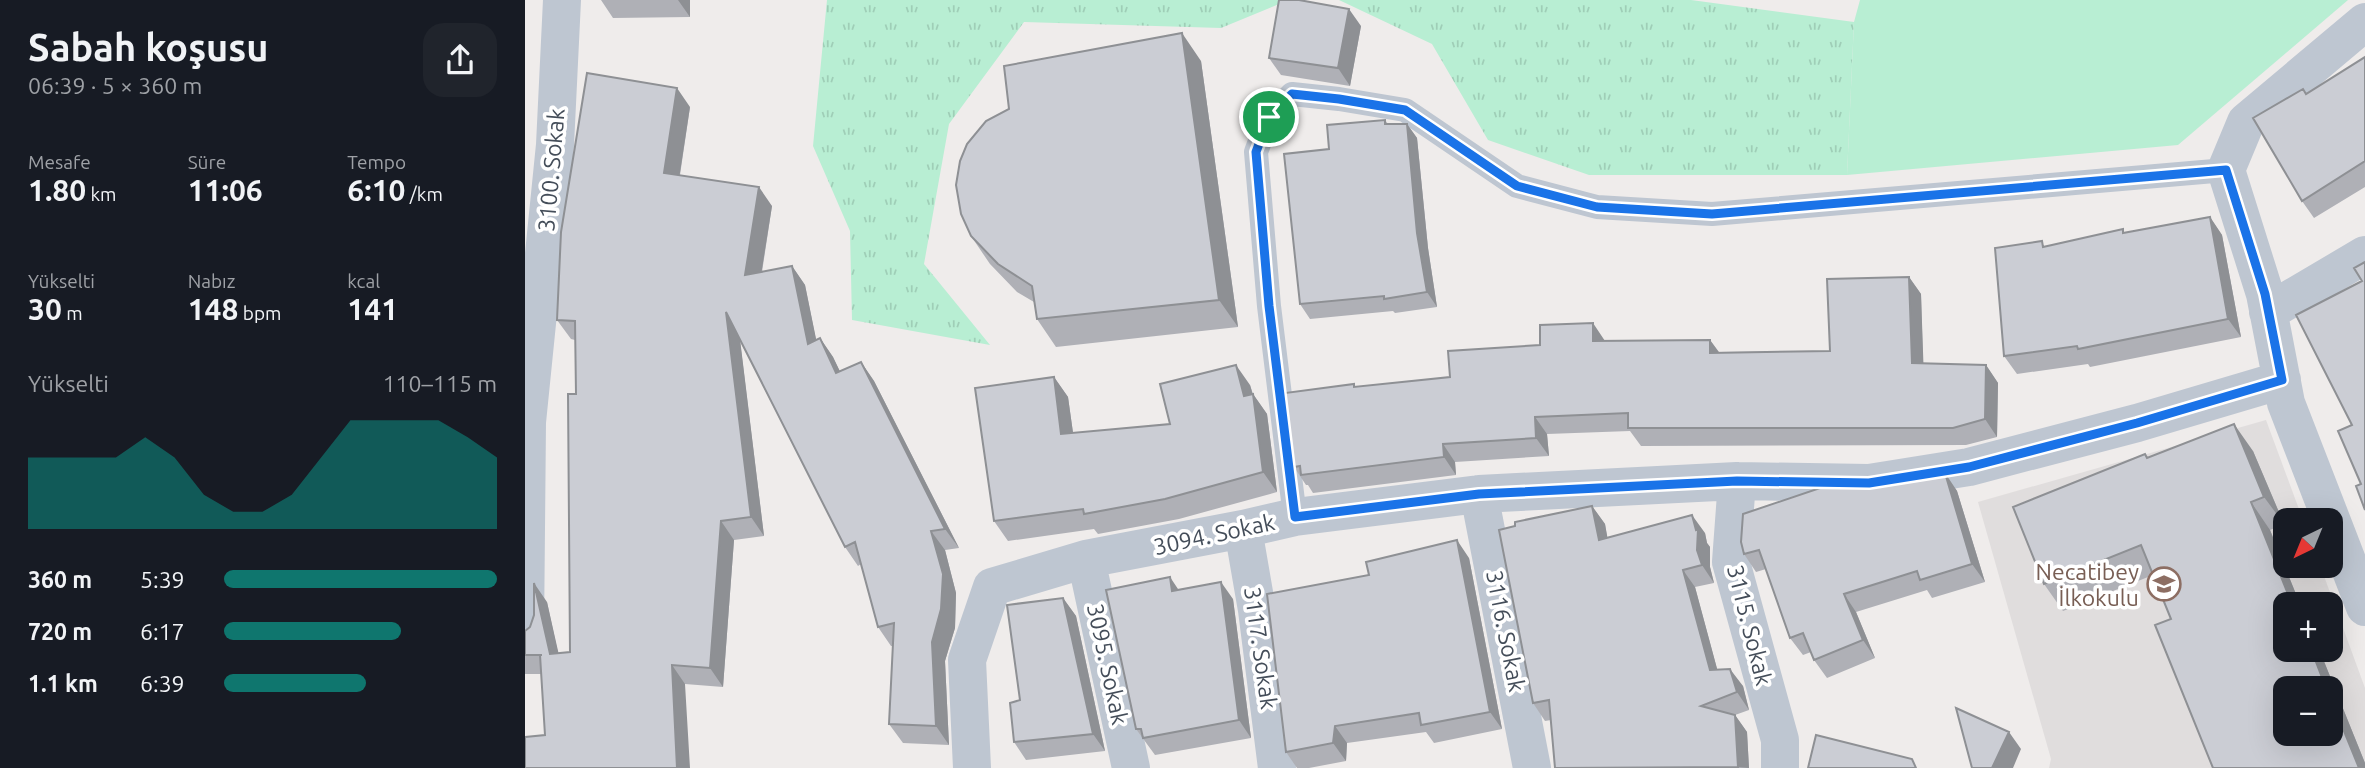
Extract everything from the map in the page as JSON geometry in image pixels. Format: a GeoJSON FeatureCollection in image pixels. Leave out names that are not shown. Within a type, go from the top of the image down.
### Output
{"type":"FeatureCollection","features":[{"type":"Feature","properties":{"kind":"street","name":"3100. Sokak"},"geometry":{"type":"LineString","coordinates":[[525,634],[527,422],[555,145],[562,0]]}},
{"type":"Feature","properties":{"kind":"street"},"geometry":{"type":"LineString","coordinates":[[2365,22],[2246,121],[2226,170],[2246,228],[2268,312],[2286,403],[2365,607]]}},
{"type":"Feature","properties":{"kind":"street"},"geometry":{"type":"LineString","coordinates":[[2268,312],[2365,256]]}},
{"type":"Feature","properties":{"kind":"street","name":"3094. Sokak"},"geometry":{"type":"LineString","coordinates":[[972,768],[967,660],[992,587],[1086,559],[1295,517],[1479,494],[1737,481],[1869,483],[1969,467],[2137,423],[2282,380]]}},
{"type":"Feature","properties":{"kind":"street","name":"3115. Sokak"},"geometry":{"type":"LineString","coordinates":[[1737,481],[1731,562],[1780,740],[1780,768]]}},
{"type":"Feature","properties":{"kind":"street","name":"3116. Sokak"},"geometry":{"type":"LineString","coordinates":[[1479,494],[1532,768]]}},
{"type":"Feature","properties":{"kind":"street","name":"3117. Sokak"},"geometry":{"type":"LineString","coordinates":[[1243,529],[1257,610],[1277,768]]}},
{"type":"Feature","properties":{"kind":"street","name":"3095. Sokak"},"geometry":{"type":"LineString","coordinates":[[1086,559],[1131,768]]}},
{"type":"Feature","properties":{"kind":"lane"},"geometry":{"type":"LineString","coordinates":[[1295,517],[1269,306],[1256,152],[1269,117],[1292,94],[1405,110],[1517,186],[1597,207],[1712,214],[2226,170]]}},
{"type":"Feature","properties":{"kind":"shaded area","name":"Necatibey İlkokulu"},"geometry":{"type":"Polygon","coordinates":[[[2266,420],[2299,508],[2273,508],[2273,578],[2325,578],[2330,592],[2273,592],[2273,662],[2343,662],[2343,628],[2365,688],[2365,768],[2049,768],[2051,759],[1978,502],[2266,420]]]}},
{"type":"Feature","properties":{"kind":"green space"},"geometry":{"type":"Polygon","coordinates":[[[827,0],[1289,0],[1221,28],[1024,22],[949,124],[924,264],[990,345],[852,320],[850,231],[813,146],[827,0]]]}},
{"type":"Feature","properties":{"kind":"green space"},"geometry":{"type":"Polygon","coordinates":[[[1339,0],[1691,0],[1854,22],[1847,175],[1589,175],[1488,140],[1432,44],[1339,0]]]}},
{"type":"Feature","properties":{"kind":"green space"},"geometry":{"type":"Polygon","coordinates":[[[1860,0],[2348,0],[2178,145],[1847,175],[1854,22],[1860,0]]]}},
{"type":"Feature","properties":{"kind":"building"},"geometry":{"type":"Polygon","coordinates":[[[1279,0],[1299,0],[1349,9],[1338,68],[1269,58],[1279,0]]]}},
{"type":"Feature","properties":{"kind":"building"},"geometry":{"type":"Polygon","coordinates":[[[1182,33],[1219,300],[1037,319],[1032,286],[998,264],[971,236],[961,214],[956,185],[960,161],[967,144],[986,121],[1009,109],[1004,66],[1182,33]]]}},
{"type":"Feature","properties":{"kind":"building"},"geometry":{"type":"Polygon","coordinates":[[[2365,57],[2365,161],[2302,201],[2253,118],[2303,89],[2306,94],[2365,57]]]}},
{"type":"Feature","properties":{"kind":"building"},"geometry":{"type":"Polygon","coordinates":[[[587,73],[677,88],[664,173],[759,187],[745,275],[792,266],[808,344],[820,338],[836,373],[861,362],[945,529],[931,531],[943,574],[941,609],[932,642],[936,726],[889,724],[894,623],[878,627],[855,542],[845,547],[726,312],[751,517],[721,521],[710,668],[672,665],[677,768],[525,768],[525,737],[545,735],[540,655],[525,655],[525,631],[530,627],[534,615],[534,583],[550,654],[570,652],[568,394],[576,394],[575,321],[557,320],[561,232],[587,73]]]}},
{"type":"Feature","properties":{"kind":"building"},"geometry":{"type":"Polygon","coordinates":[[[1385,120],[1385,124],[1407,124],[1417,233],[1427,292],[1384,299],[1384,296],[1300,304],[1284,154],[1329,149],[1327,125],[1385,120]]]}},
{"type":"Feature","properties":{"kind":"building"},"geometry":{"type":"Polygon","coordinates":[[[2210,217],[2228,319],[2078,349],[2077,346],[2004,356],[1995,248],[2042,241],[2043,247],[2123,229],[2123,233],[2210,217]]]}},
{"type":"Feature","properties":{"kind":"building"},"geometry":{"type":"Polygon","coordinates":[[[2365,262],[2365,510],[2356,486],[2361,484],[2338,431],[2352,425],[2296,315],[2362,281],[2354,268],[2365,262]]]}},
{"type":"Feature","properties":{"kind":"building"},"geometry":{"type":"Polygon","coordinates":[[[1909,277],[1912,363],[1986,365],[1985,419],[1953,428],[1628,428],[1628,413],[1535,417],[1536,438],[1443,444],[1444,457],[1301,475],[1300,466],[1294,467],[1285,393],[1354,384],[1354,387],[1450,377],[1448,351],[1540,345],[1540,325],[1593,323],[1593,341],[1710,340],[1710,353],[1830,351],[1827,279],[1909,277]]]}},
{"type":"Feature","properties":{"kind":"building"},"geometry":{"type":"Polygon","coordinates":[[[1236,365],[1244,396],[1253,394],[1263,472],[1165,499],[1084,514],[1083,509],[994,521],[975,388],[1054,377],[1061,434],[1170,424],[1160,384],[1236,365]]]}},
{"type":"Feature","properties":{"kind":"building"},"geometry":{"type":"Polygon","coordinates":[[[2234,424],[2264,497],[2251,502],[2273,557],[2273,578],[2282,578],[2287,592],[2273,592],[2273,662],[2316,662],[2321,676],[2273,676],[2273,746],[2343,746],[2343,729],[2359,768],[2213,768],[2155,625],[2171,619],[2141,545],[2044,584],[2013,507],[2145,454],[2147,458],[2234,424]]]}},
{"type":"Feature","properties":{"kind":"building"},"geometry":{"type":"Polygon","coordinates":[[[1945,473],[1972,564],[1920,580],[1917,571],[1844,594],[1863,640],[1814,660],[1803,633],[1790,638],[1759,550],[1744,554],[1741,542],[1743,514],[1823,487],[1860,487],[1945,473]]]}},
{"type":"Feature","properties":{"kind":"building"},"geometry":{"type":"Polygon","coordinates":[[[1592,506],[1599,540],[1692,515],[1696,530],[1698,529],[1697,550],[1702,565],[1683,570],[1710,670],[1730,669],[1737,692],[1701,706],[1735,715],[1738,767],[1555,768],[1549,700],[1533,703],[1499,530],[1515,526],[1515,522],[1592,506]]]}},
{"type":"Feature","properties":{"kind":"building"},"geometry":{"type":"Polygon","coordinates":[[[1457,540],[1490,712],[1421,725],[1419,713],[1335,726],[1333,743],[1286,752],[1267,594],[1369,575],[1366,562],[1457,540]]]}},
{"type":"Feature","properties":{"kind":"building"},"geometry":{"type":"Polygon","coordinates":[[[1170,577],[1172,591],[1221,582],[1239,720],[1143,738],[1141,729],[1136,729],[1106,590],[1170,577]]]}},
{"type":"Feature","properties":{"kind":"building"},"geometry":{"type":"Polygon","coordinates":[[[1063,598],[1093,734],[1014,742],[1010,703],[1020,700],[1007,605],[1063,598]]]}},
{"type":"Feature","properties":{"kind":"building"},"geometry":{"type":"Polygon","coordinates":[[[1956,708],[2009,732],[1992,768],[1972,768],[1956,708]]]}},
{"type":"Feature","properties":{"kind":"building"},"geometry":{"type":"Polygon","coordinates":[[[1816,735],[1912,759],[1916,768],[1808,768],[1816,735]]]}},
{"type":"Feature","properties":{"kind":"place","name":"Necatibey İlkokulu"},"geometry":{"type":"Point","coordinates":[2164,584]}},
{"type":"Feature","properties":{"kind":"route"},"geometry":{"type":"LineString","coordinates":[[1292,94],[1405,110],[1517,186],[1597,207],[1712,214],[2226,170],[2265,294],[2282,380],[2137,423],[1969,467],[1869,483],[1737,481],[1479,494],[1295,517],[1269,306],[1256,152],[1269,117],[1292,94]]}}]}
